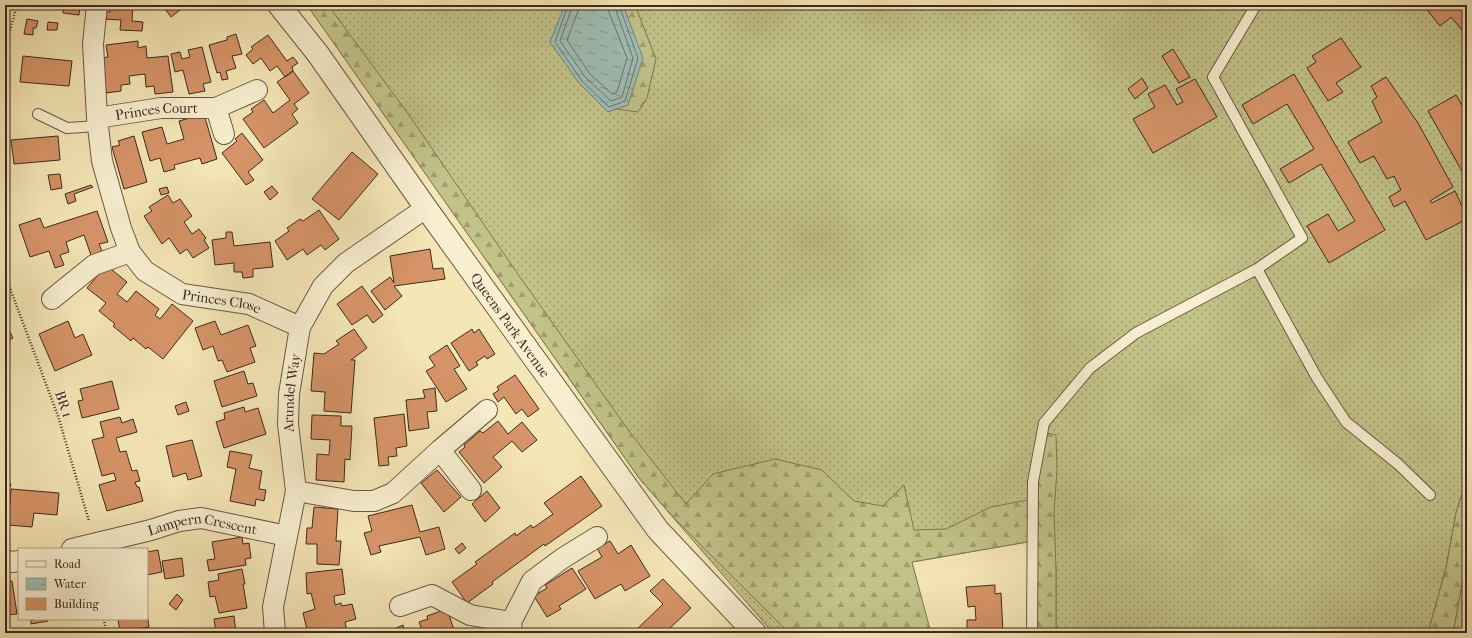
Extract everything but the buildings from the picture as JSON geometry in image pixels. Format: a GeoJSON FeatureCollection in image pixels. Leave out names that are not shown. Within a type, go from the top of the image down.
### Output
{"type":"FeatureCollection","features":[{"type":"Feature","properties":{"kind":"street","name":"Princes Close"},"geometry":{"type":"LineString","coordinates":[[97,5],[94,44],[97,122],[102,161],[121,228],[130,252],[145,272],[182,294],[249,304],[300,327]]}},
{"type":"Feature","properties":{"kind":"street","name":"Queens Park Avenue"},"geometry":{"type":"LineString","coordinates":[[279,5],[318,54],[426,208],[658,530],[755,633]]}},
{"type":"Feature","properties":{"kind":"street","name":"Princes Court"},"geometry":{"type":"LineString","coordinates":[[97,122],[161,108],[216,108],[257,90]]}},
{"type":"Feature","properties":{"kind":"street","name":"Princes Court"},"geometry":{"type":"LineString","coordinates":[[216,108],[224,134]]}},
{"type":"Feature","properties":{"kind":"street","name":"Arundel Way"},"geometry":{"type":"LineString","coordinates":[[275,633],[273,607],[296,491],[288,424],[289,394],[300,327],[323,286],[346,263],[426,208]]}},
{"type":"Feature","properties":{"kind":"street"},"geometry":{"type":"LineString","coordinates":[[52,299],[94,265],[130,252]]}},
{"type":"Feature","properties":{"kind":"street"},"geometry":{"type":"LineString","coordinates":[[296,491],[354,501],[374,501],[393,493],[487,410]]}},
{"type":"Feature","properties":{"kind":"street"},"geometry":{"type":"LineString","coordinates":[[440,450],[472,490]]}},
{"type":"Feature","properties":{"kind":"street","name":"Lampern Crescent"},"geometry":{"type":"LineString","coordinates":[[76,548],[151,530],[179,521],[201,518],[287,536]]}},
{"type":"Feature","properties":{"kind":"street"},"geometry":{"type":"LineString","coordinates":[[400,606],[432,595],[470,614],[511,628],[532,581],[563,558],[596,537]]}},
{"type":"Feature","properties":{"kind":"street"},"geometry":{"type":"LineString","coordinates":[[5,560],[12,562],[18,561]]}},
{"type":"Feature","properties":{"kind":"lane"},"geometry":{"type":"LineString","coordinates":[[1032,633],[1033,482],[1044,422],[1090,368],[1136,334],[1257,269],[1302,238],[1212,77],[1256,5]]}},
{"type":"Feature","properties":{"kind":"lane"},"geometry":{"type":"LineString","coordinates":[[38,114],[67,128],[97,122]]}},
{"type":"Feature","properties":{"kind":"lane"},"geometry":{"type":"LineString","coordinates":[[1257,269],[1317,378],[1346,422],[1398,464],[1430,495]]}},
{"type":"Feature","properties":{"kind":"path"},"geometry":{"type":"LineString","coordinates":[[5,63],[7,41],[17,5]]}},
{"type":"Feature","properties":{"kind":"path","name":"BR 1"},"geometry":{"type":"LineString","coordinates":[[5,275],[58,416],[96,543]]}},
{"type":"Feature","properties":{"kind":"path"},"geometry":{"type":"LineString","coordinates":[[104,620],[106,633]]}},
{"type":"Feature","properties":{"kind":"green space"},"geometry":{"type":"Polygon","coordinates":[[[307,5],[1467,5],[1467,495],[1461,496],[1456,513],[1446,568],[1428,633],[1056,633],[1056,570],[1053,512],[1033,541],[912,562],[926,633],[773,633],[639,478],[307,5]]]}},
{"type":"Feature","properties":{"kind":"green space"},"geometry":{"type":"Polygon","coordinates":[[[307,5],[328,5],[409,115],[515,270],[629,431],[686,504],[713,474],[775,459],[822,470],[854,501],[883,506],[904,485],[914,530],[946,529],[991,507],[1033,499],[1042,432],[1056,435],[1057,471],[1054,511],[1056,633],[1032,633],[1033,541],[912,562],[931,633],[789,633],[674,518],[639,478],[307,5]]]}},
{"type":"Feature","properties":{"kind":"green space"},"geometry":{"type":"Polygon","coordinates":[[[623,5],[635,5],[656,59],[647,98],[638,112],[616,109],[628,105],[628,18],[623,5]]]}},
{"type":"Feature","properties":{"kind":"green space"},"geometry":{"type":"Polygon","coordinates":[[[1467,495],[1467,556],[1453,633],[1428,633],[1446,568],[1456,513],[1461,496],[1467,495]]]}},
{"type":"Feature","properties":{"kind":"green space"},"geometry":{"type":"Polygon","coordinates":[[[1467,556],[1467,633],[1453,633],[1467,556]]]}},
{"type":"Feature","properties":{"kind":"water"},"geometry":{"type":"Polygon","coordinates":[[[565,5],[623,5],[643,58],[628,105],[608,112],[579,83],[550,42],[565,5]]]}}]}
